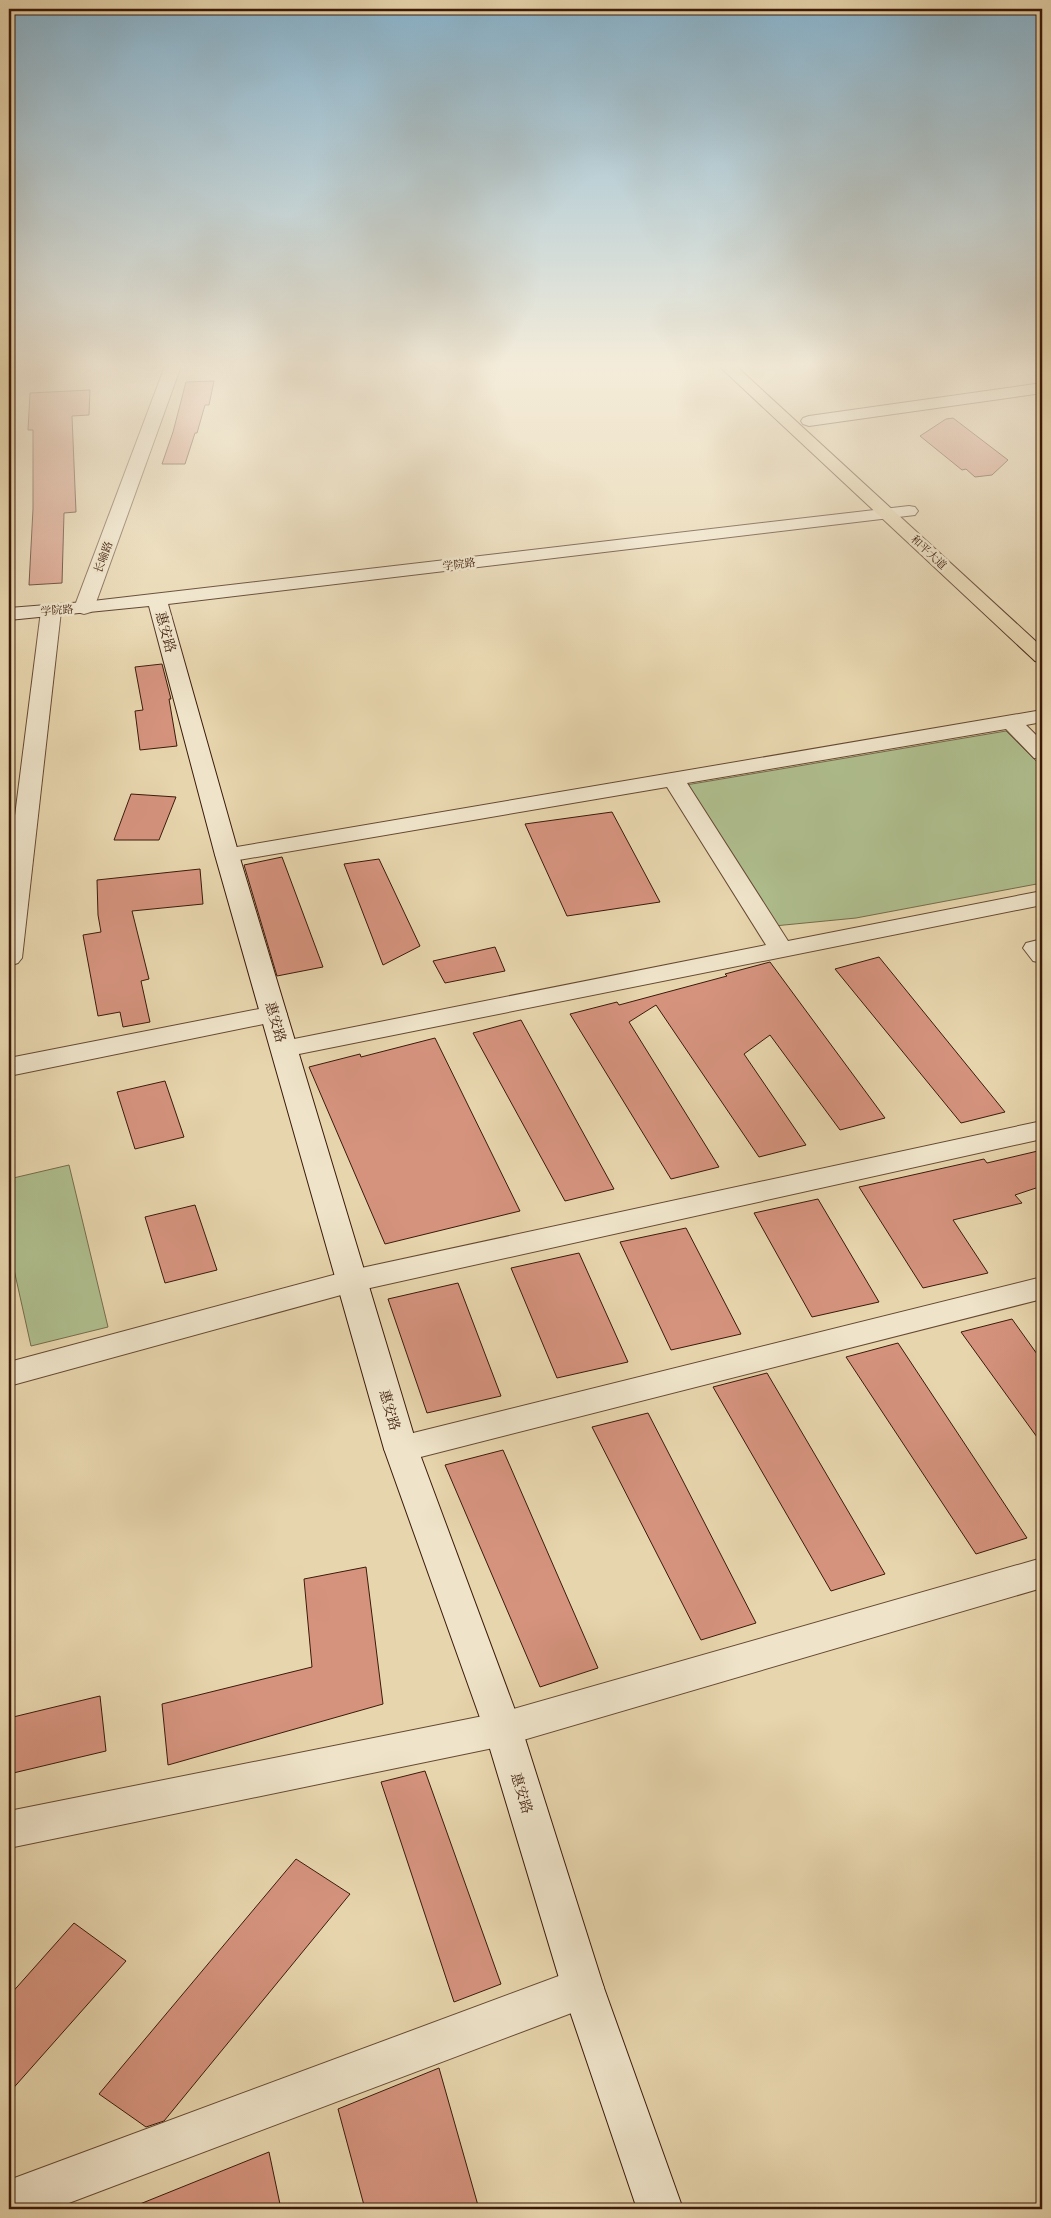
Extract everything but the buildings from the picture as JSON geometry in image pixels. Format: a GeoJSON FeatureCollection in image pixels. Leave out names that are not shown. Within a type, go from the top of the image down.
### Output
{"type":"FeatureCollection","features":[{"type":"Feature","properties":{"kind":"main road","name":"和平大道"},"geometry":{"type":"LineString","coordinates":[[848,470],[891,506],[1042,657]]}},
{"type":"Feature","properties":{"kind":"main road"},"geometry":{"type":"LineString","coordinates":[[864,470],[881,485]]}},
{"type":"Feature","properties":{"kind":"main road","name":"和平大道"},"geometry":{"type":"LineString","coordinates":[[909,511],[923,524]]}},
{"type":"Feature","properties":{"kind":"street","name":"长喻路"},"geometry":{"type":"LineString","coordinates":[[84,608],[135,470]]}},
{"type":"Feature","properties":{"kind":"street","name":"学院路"},"geometry":{"type":"LineString","coordinates":[[9,614],[157,600],[891,506],[909,511]]}},
{"type":"Feature","properties":{"kind":"street","name":"惠安路"},"geometry":{"type":"LineString","coordinates":[[157,600],[227,855],[401,1449],[503,1730],[583,1988],[660,2209]]}},
{"type":"Feature","properties":{"kind":"street"},"geometry":{"type":"LineString","coordinates":[[9,958],[51,611]]}},
{"type":"Feature","properties":{"kind":"street"},"geometry":{"type":"LineString","coordinates":[[227,855],[1042,716]]}},
{"type":"Feature","properties":{"kind":"street"},"geometry":{"type":"LineString","coordinates":[[1010,721],[1042,753]]}},
{"type":"Feature","properties":{"kind":"street"},"geometry":{"type":"LineString","coordinates":[[673,779],[781,950]]}},
{"type":"Feature","properties":{"kind":"street"},"geometry":{"type":"LineString","coordinates":[[284,1049],[1042,898]]}},
{"type":"Feature","properties":{"kind":"street"},"geometry":{"type":"LineString","coordinates":[[1042,946],[1035,948],[1042,956]]}},
{"type":"Feature","properties":{"kind":"street"},"geometry":{"type":"LineString","coordinates":[[9,1067],[274,1014]]}},
{"type":"Feature","properties":{"kind":"street"},"geometry":{"type":"LineString","coordinates":[[9,1374],[352,1281],[1042,1130]]}},
{"type":"Feature","properties":{"kind":"street"},"geometry":{"type":"LineString","coordinates":[[401,1449],[1042,1288]]}},
{"type":"Feature","properties":{"kind":"street"},"geometry":{"type":"LineString","coordinates":[[9,1830],[503,1730],[1042,1574]]}},
{"type":"Feature","properties":{"kind":"street"},"geometry":{"type":"LineString","coordinates":[[9,2203],[583,1988]]}},
{"type":"Feature","properties":{"kind":"green space"},"geometry":{"type":"Polygon","coordinates":[[[1006,731],[1042,767],[1042,883],[856,918],[774,926],[686,785],[1006,731]]]}},
{"type":"Feature","properties":{"kind":"green space"},"geometry":{"type":"Polygon","coordinates":[[[69,1165],[108,1327],[31,1346],[9,1247],[9,1179],[69,1165]]]}}]}
